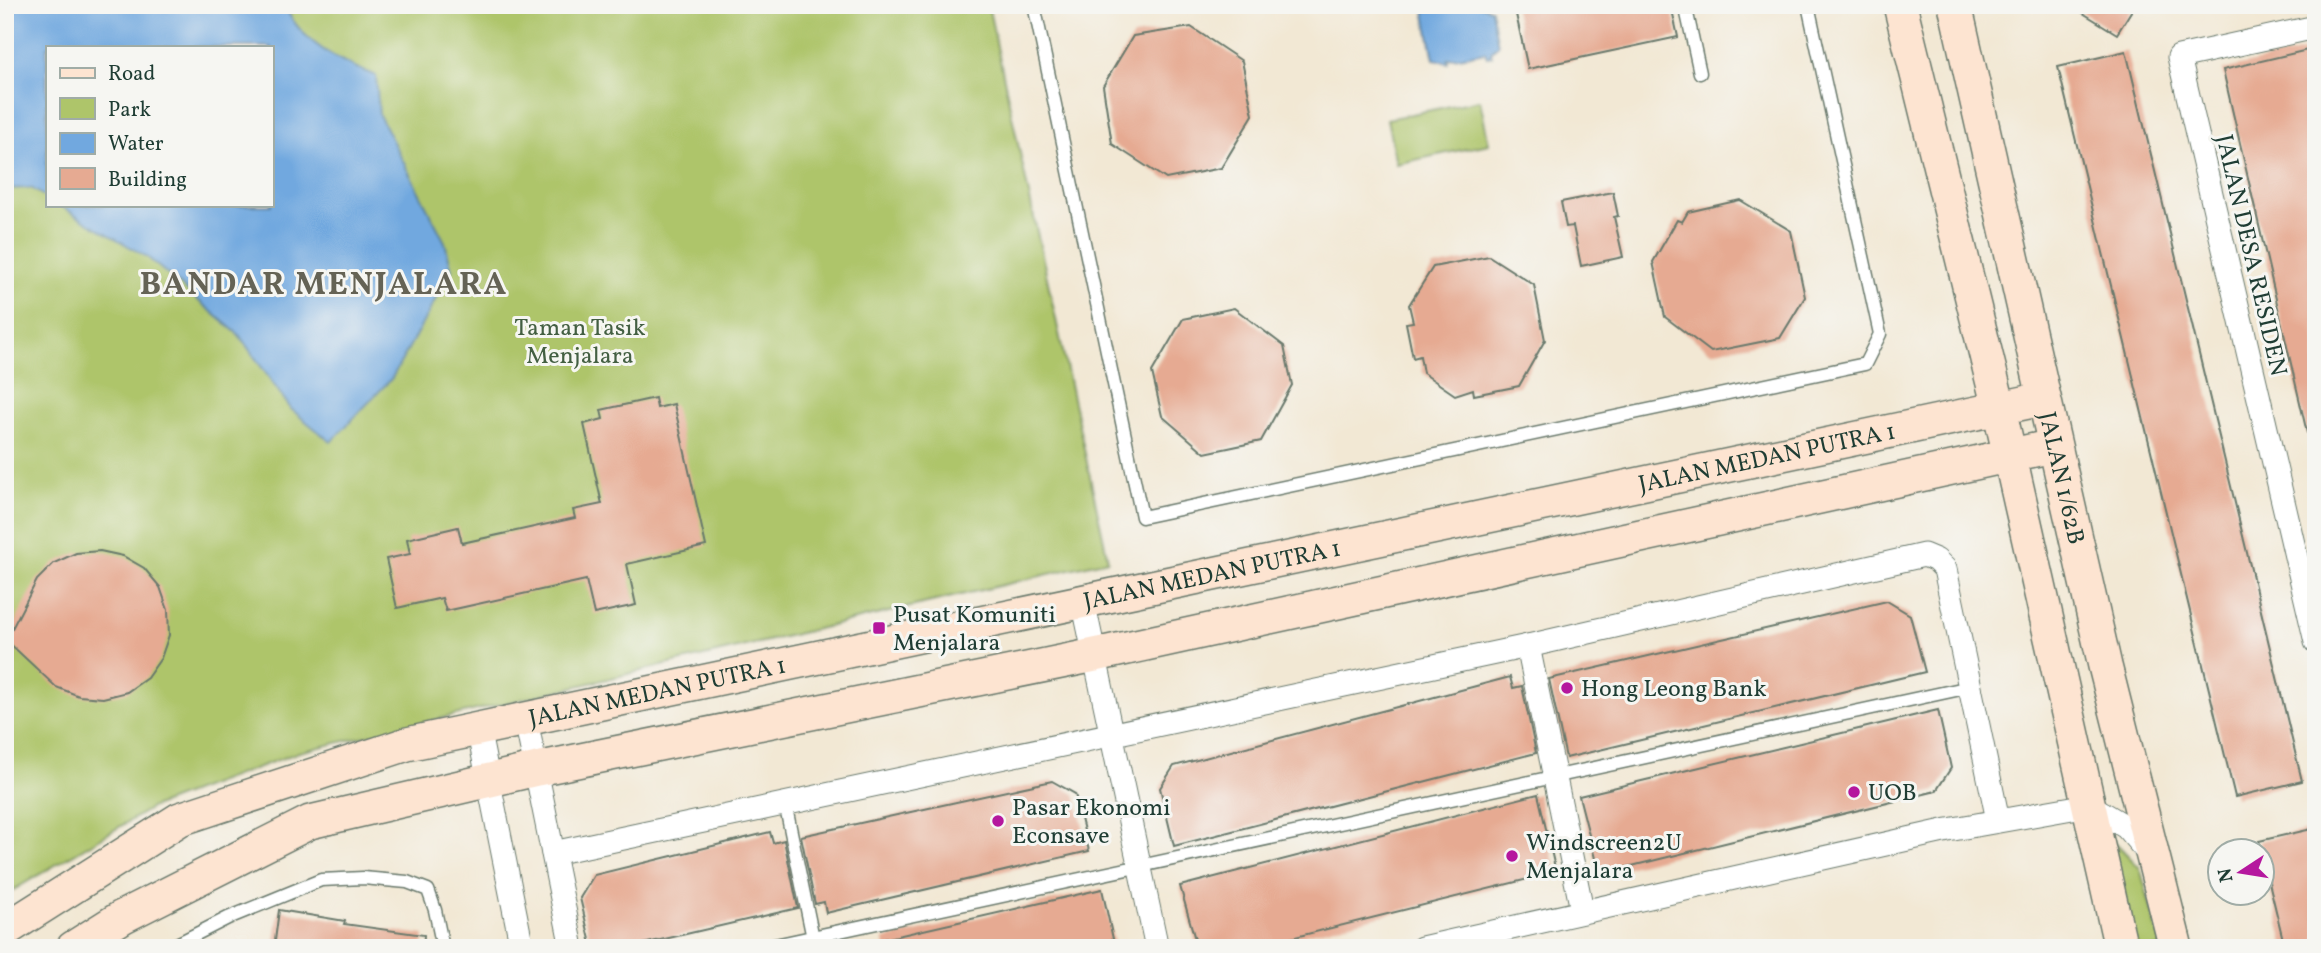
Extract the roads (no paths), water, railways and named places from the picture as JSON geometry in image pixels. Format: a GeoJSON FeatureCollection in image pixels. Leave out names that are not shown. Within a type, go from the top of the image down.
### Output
{"type":"FeatureCollection","features":[{"type":"Feature","properties":{"kind":"street","name":"JALAN 1/62B"},"geometry":{"type":"LineString","coordinates":[[1900,5],[1999,408],[2121,948]]}},
{"type":"Feature","properties":{"kind":"street","name":"JALAN 1/62B"},"geometry":{"type":"LineString","coordinates":[[1955,5],[2053,446],[2176,948]]}},
{"type":"Feature","properties":{"kind":"street","name":"JALAN DESA RESIDEN"},"geometry":{"type":"LineString","coordinates":[[2316,27],[2179,57],[2316,642]]}},
{"type":"Feature","properties":{"kind":"street","name":"JALAN MEDAN PUTRA 1"},"geometry":{"type":"LineString","coordinates":[[5,930],[180,819],[407,744],[2043,399]]}},
{"type":"Feature","properties":{"kind":"street","name":"JALAN MEDAN PUTRA 1"},"geometry":{"type":"LineString","coordinates":[[73,948],[122,917],[310,821],[537,769],[1095,655],[2053,446]]}},
{"type":"Feature","properties":{"kind":"street"},"geometry":{"type":"LineString","coordinates":[[553,853],[1528,646],[1924,555],[1936,560],[1945,569],[1998,820]]}},
{"type":"Feature","properties":{"kind":"street"},"geometry":{"type":"LineString","coordinates":[[1083,601],[1157,948]]}},
{"type":"Feature","properties":{"kind":"street"},"geometry":{"type":"LineString","coordinates":[[1528,646],[1582,909]]}},
{"type":"Feature","properties":{"kind":"street"},"geometry":{"type":"LineString","coordinates":[[526,720],[572,948]]}},
{"type":"Feature","properties":{"kind":"street"},"geometry":{"type":"LineString","coordinates":[[478,728],[522,948]]}},
{"type":"Feature","properties":{"kind":"street"},"geometry":{"type":"LineString","coordinates":[[1422,948],[1446,945],[1582,909],[1998,820],[2089,805],[2126,827],[2139,839],[2156,865]]}},
{"type":"Feature","properties":{"kind":"lane"},"geometry":{"type":"LineString","coordinates":[[1034,5],[1142,517],[1865,364],[1880,334],[1808,5]]}},
{"type":"Feature","properties":{"kind":"lane"},"geometry":{"type":"LineString","coordinates":[[1686,9],[1700,73]]}},
{"type":"Feature","properties":{"kind":"lane"},"geometry":{"type":"LineString","coordinates":[[761,948],[813,942],[1139,865],[1970,687]]}},
{"type":"Feature","properties":{"kind":"lane"},"geometry":{"type":"LineString","coordinates":[[785,803],[813,942]]}},
{"type":"Feature","properties":{"kind":"lane"},"geometry":{"type":"LineString","coordinates":[[169,948],[228,918],[321,880],[363,877],[407,882],[428,890],[443,948]]}},
{"type":"Feature","properties":{"kind":"water"},"geometry":{"type":"Polygon","coordinates":[[[5,5],[284,5],[311,40],[335,57],[376,76],[379,115],[445,242],[452,270],[392,378],[331,442],[291,409],[239,335],[147,257],[61,206],[273,206],[273,46],[46,46],[46,197],[31,188],[5,189],[5,5]]]}},
{"type":"Feature","properties":{"kind":"water"},"geometry":{"type":"Polygon","coordinates":[[[1423,5],[1479,5],[1491,9],[1498,45],[1491,52],[1492,56],[1487,57],[1485,52],[1448,59],[1448,63],[1434,59],[1423,5]]]}},
{"type":"Feature","properties":{"kind":"place","name":"Pusat Komuniti Menjalara"},"geometry":{"type":"Point","coordinates":[879,628]}},
{"type":"Feature","properties":{"kind":"place","name":"Hong Leong Bank"},"geometry":{"type":"Point","coordinates":[1567,688]}},
{"type":"Feature","properties":{"kind":"place","name":"UOB"},"geometry":{"type":"Point","coordinates":[1854,792]}},
{"type":"Feature","properties":{"kind":"place","name":"Pasar Ekonomi Econsave"},"geometry":{"type":"Point","coordinates":[998,821]}},
{"type":"Feature","properties":{"kind":"place","name":"Windscreen2U Menjalara"},"geometry":{"type":"Point","coordinates":[1512,856]}},
{"type":"Feature","properties":{"kind":"district","name":"BANDAR MENJALARA"},"geometry":{"type":"Point","coordinates":[324,283]}},
{"type":"Feature","properties":{"kind":"park label","name":"Taman Tasik Menjalara"},"geometry":{"type":"Point","coordinates":[580,341]}}]}
